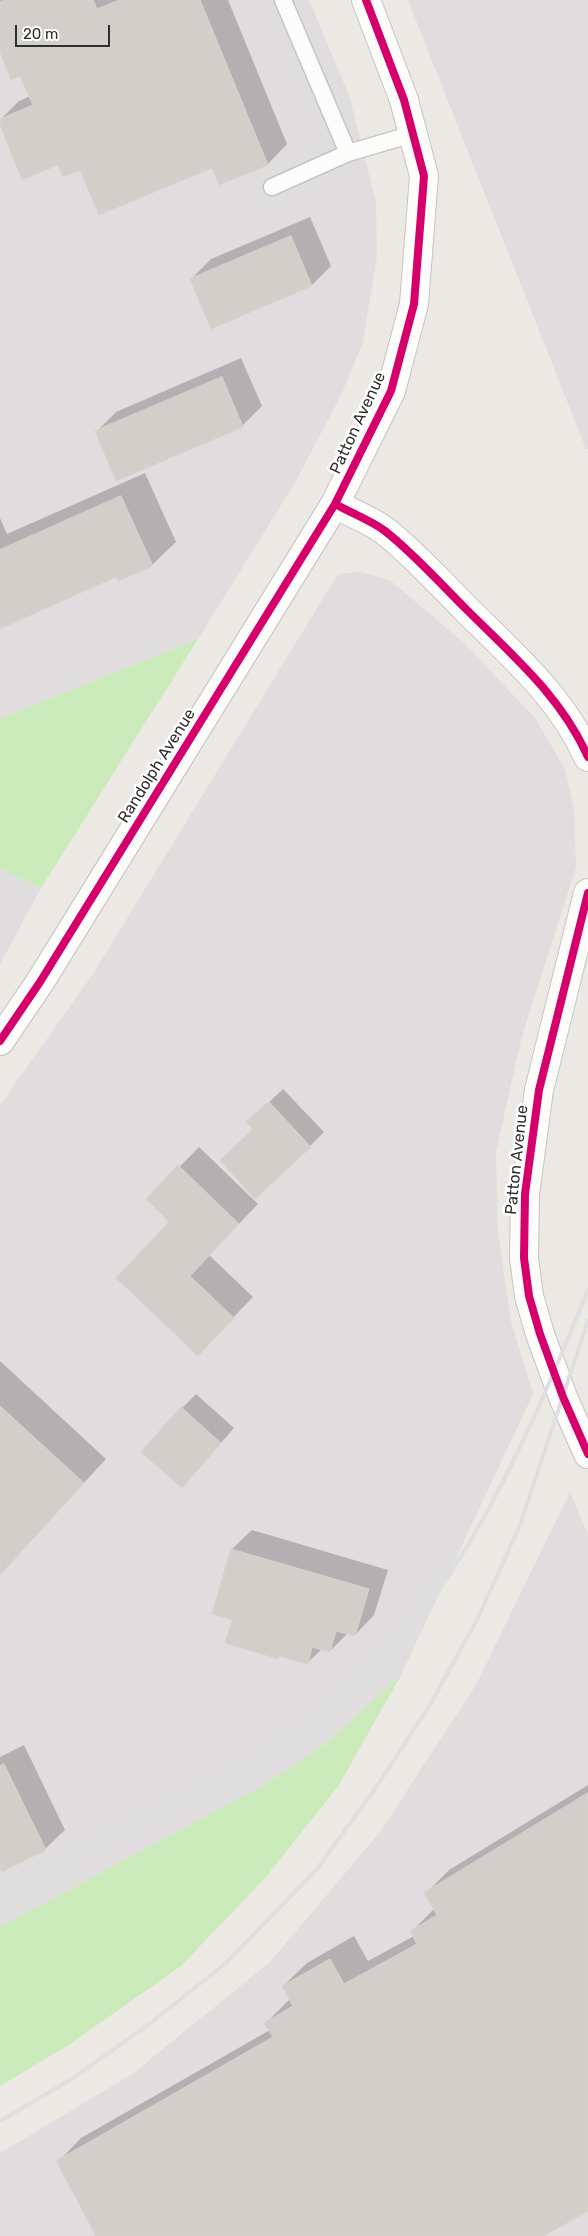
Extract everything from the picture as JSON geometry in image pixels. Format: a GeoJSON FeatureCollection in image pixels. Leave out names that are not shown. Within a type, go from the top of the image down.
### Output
{"type":"FeatureCollection","features":[{"type":"Feature","properties":{"kind":"street","name":"Patton Avenue"},"geometry":{"type":"LineString","coordinates":[[335,504],[391,391],[414,304],[424,176],[404,100],[366,0]]}},
{"type":"Feature","properties":{"kind":"street"},"geometry":{"type":"LineString","coordinates":[[335,504],[385,531],[445,588],[543,687],[562,710],[578,734],[588,757]]}},
{"type":"Feature","properties":{"kind":"street","name":"Randolph Avenue"},"geometry":{"type":"LineString","coordinates":[[0,1041],[40,982],[335,504]]}},
{"type":"Feature","properties":{"kind":"street","name":"Patton Avenue"},"geometry":{"type":"LineString","coordinates":[[588,893],[538,1090],[525,1194],[524,1258],[529,1296],[540,1334],[563,1397],[588,1454]]}},
{"type":"Feature","properties":{"kind":"lane"},"geometry":{"type":"LineString","coordinates":[[282,0],[348,153]]}},
{"type":"Feature","properties":{"kind":"lane"},"geometry":{"type":"LineString","coordinates":[[272,187],[348,153],[413,134]]}},
{"type":"Feature","properties":{"kind":"shaded area"},"geometry":{"type":"Polygon","coordinates":[[[0,0],[309,0],[350,98],[376,202],[377,257],[363,342],[342,393],[296,481],[198,639],[0,719],[0,0]]]}},
{"type":"Feature","properties":{"kind":"shaded area"},"geometry":{"type":"Polygon","coordinates":[[[408,0],[588,0],[588,449],[586,449],[408,0]]]}},
{"type":"Feature","properties":{"kind":"shaded area"},"geometry":{"type":"Polygon","coordinates":[[[361,572],[391,581],[464,643],[535,718],[565,769],[574,809],[576,867],[522,1036],[496,1152],[498,1231],[511,1322],[533,1394],[401,1675],[328,1742],[264,1785],[0,1927],[0,1105],[93,974],[338,574],[361,572]]]}},
{"type":"Feature","properties":{"kind":"shaded area"},"geometry":{"type":"Polygon","coordinates":[[[0,869],[41,888],[0,964],[0,869]]]}},
{"type":"Feature","properties":{"kind":"shaded area"},"geometry":{"type":"Polygon","coordinates":[[[570,1492],[588,1534],[588,2236],[0,2236],[0,2153],[132,2074],[270,1962],[380,1832],[476,1685],[570,1492]]]}},
{"type":"Feature","properties":{"kind":"green space"},"geometry":{"type":"Polygon","coordinates":[[[198,639],[41,888],[0,869],[0,719],[198,639]]]}},
{"type":"Feature","properties":{"kind":"green space"},"geometry":{"type":"Polygon","coordinates":[[[401,1675],[339,1785],[266,1877],[181,1966],[67,2046],[0,2086],[0,1927],[264,1785],[328,1742],[401,1675]]]}},
{"type":"Feature","properties":{"kind":"building"},"geometry":{"type":"Polygon","coordinates":[[[6,0],[93,0],[97,9],[120,0],[200,0],[268,165],[219,185],[212,168],[99,215],[80,170],[63,177],[58,165],[22,180],[0,125],[0,119],[33,105],[20,76],[11,80],[0,52],[0,2],[6,0]]]}},
{"type":"Feature","properties":{"kind":"building"},"geometry":{"type":"Polygon","coordinates":[[[291,236],[312,286],[211,329],[190,279],[291,236]]]}},
{"type":"Feature","properties":{"kind":"building"},"geometry":{"type":"Polygon","coordinates":[[[222,377],[243,427],[116,481],[95,431],[222,377]]]}},
{"type":"Feature","properties":{"kind":"building"},"geometry":{"type":"Polygon","coordinates":[[[121,496],[153,566],[118,581],[116,577],[0,629],[0,550],[121,496]]]}},
{"type":"Feature","properties":{"kind":"building"},"geometry":{"type":"Polygon","coordinates":[[[269,1102],[311,1147],[255,1199],[220,1160],[253,1129],[246,1122],[269,1102]]]}},
{"type":"Feature","properties":{"kind":"building"},"geometry":{"type":"Polygon","coordinates":[[[178,1165],[239,1224],[190,1276],[234,1318],[198,1356],[116,1278],[169,1222],[146,1199],[178,1165]]]}},
{"type":"Feature","properties":{"kind":"building"},"geometry":{"type":"Polygon","coordinates":[[[0,1406],[84,1483],[0,1575],[0,1406]]]}},
{"type":"Feature","properties":{"kind":"building"},"geometry":{"type":"Polygon","coordinates":[[[181,1407],[221,1443],[182,1488],[141,1452],[181,1407]]]}},
{"type":"Feature","properties":{"kind":"building"},"geometry":{"type":"Polygon","coordinates":[[[231,1549],[369,1589],[355,1636],[336,1631],[330,1652],[312,1647],[308,1664],[279,1656],[278,1659],[225,1643],[232,1620],[212,1614],[231,1549]]]}},
{"type":"Feature","properties":{"kind":"building"},"geometry":{"type":"Polygon","coordinates":[[[4,1764],[46,1850],[2,1872],[0,1868],[0,1766],[4,1764]]]}},
{"type":"Feature","properties":{"kind":"building"},"geometry":{"type":"Polygon","coordinates":[[[588,1793],[588,2211],[544,2236],[96,2236],[56,2161],[273,2037],[264,2023],[293,2006],[282,1986],[330,1959],[344,1984],[417,1944],[410,1931],[437,1915],[424,1893],[588,1793]]]}},
{"type":"Feature","properties":{"kind":"railway"},"geometry":{"type":"LineString","coordinates":[[0,1896],[188,1798],[252,1769],[308,1729],[369,1676],[416,1621],[448,1578],[476,1532],[525,1437],[588,1290]]}},
{"type":"Feature","properties":{"kind":"railway"},"geometry":{"type":"LineString","coordinates":[[0,2121],[72,2079],[152,2022],[226,1963],[317,1869],[375,1789],[430,1705],[478,1618],[520,1525],[588,1321]]}},
{"type":"Feature","properties":{"kind":"cycle path"},"geometry":{"type":"LineString","coordinates":[[0,1041],[40,982],[335,504],[391,391],[414,304],[424,176],[404,100],[366,0]]}},
{"type":"Feature","properties":{"kind":"cycle path"},"geometry":{"type":"LineString","coordinates":[[335,504],[379,527],[426,568],[550,695],[577,735],[588,757]]}},
{"type":"Feature","properties":{"kind":"cycle path"},"geometry":{"type":"LineString","coordinates":[[588,893],[539,1090],[525,1194],[524,1258],[529,1296],[540,1334],[563,1397],[588,1454]]}}]}
